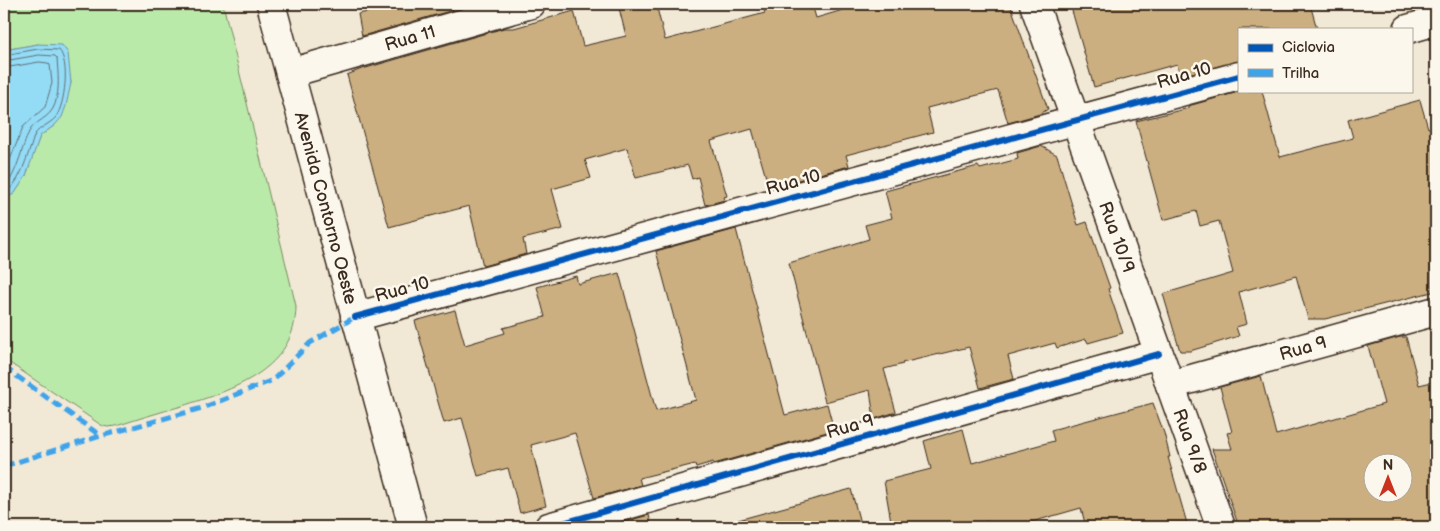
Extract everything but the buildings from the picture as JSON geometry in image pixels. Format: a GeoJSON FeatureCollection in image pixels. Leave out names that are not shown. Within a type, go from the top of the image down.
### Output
{"type":"FeatureCollection","features":[{"type":"Feature","properties":{"kind":"street","name":"Avenida Contorno Oeste"},"geometry":{"type":"LineString","coordinates":[[271,4],[413,527]]}},
{"type":"Feature","properties":{"kind":"street","name":"Rua 11"},"geometry":{"type":"LineString","coordinates":[[290,73],[531,4]]}},
{"type":"Feature","properties":{"kind":"street","name":"Rua 10/9"},"geometry":{"type":"LineString","coordinates":[[1034,4],[1159,354]]}},
{"type":"Feature","properties":{"kind":"street"},"geometry":{"type":"LineString","coordinates":[[1412,28],[1436,21]]}},
{"type":"Feature","properties":{"kind":"street","name":"Rua 10"},"geometry":{"type":"LineString","coordinates":[[356,317],[1238,76]]}},
{"type":"Feature","properties":{"kind":"street","name":"Rua 9"},"geometry":{"type":"LineString","coordinates":[[1170,385],[1436,311]]}},
{"type":"Feature","properties":{"kind":"street","name":"Rua 9/8"},"geometry":{"type":"LineString","coordinates":[[1159,354],[1221,527]]}},
{"type":"Feature","properties":{"kind":"street","name":"Rua 9"},"geometry":{"type":"LineString","coordinates":[[549,527],[1159,354]]}},
{"type":"Feature","properties":{"kind":"green space"},"geometry":{"type":"Polygon","coordinates":[[[4,4],[223,4],[296,306],[293,328],[285,346],[273,362],[258,374],[221,393],[116,426],[107,427],[101,425],[4,359],[4,200],[15,193],[25,176],[40,136],[55,125],[71,83],[69,71],[38,44],[4,50],[4,4]]]}},
{"type":"Feature","properties":{"kind":"water"},"geometry":{"type":"Polygon","coordinates":[[[38,44],[62,45],[68,53],[71,83],[66,106],[62,117],[40,136],[26,176],[15,193],[4,200],[4,50],[38,44]]]}},
{"type":"Feature","properties":{"kind":"marked path"},"geometry":{"type":"LineString","coordinates":[[4,466],[101,436],[202,408],[273,380],[310,343],[355,317]]}},
{"type":"Feature","properties":{"kind":"marked path"},"geometry":{"type":"LineString","coordinates":[[4,367],[101,436]]}},
{"type":"Feature","properties":{"kind":"cycle path"},"geometry":{"type":"LineString","coordinates":[[355,317],[1238,76]]}},
{"type":"Feature","properties":{"kind":"cycle path"},"geometry":{"type":"LineString","coordinates":[[549,527],[1159,354]]}}]}
